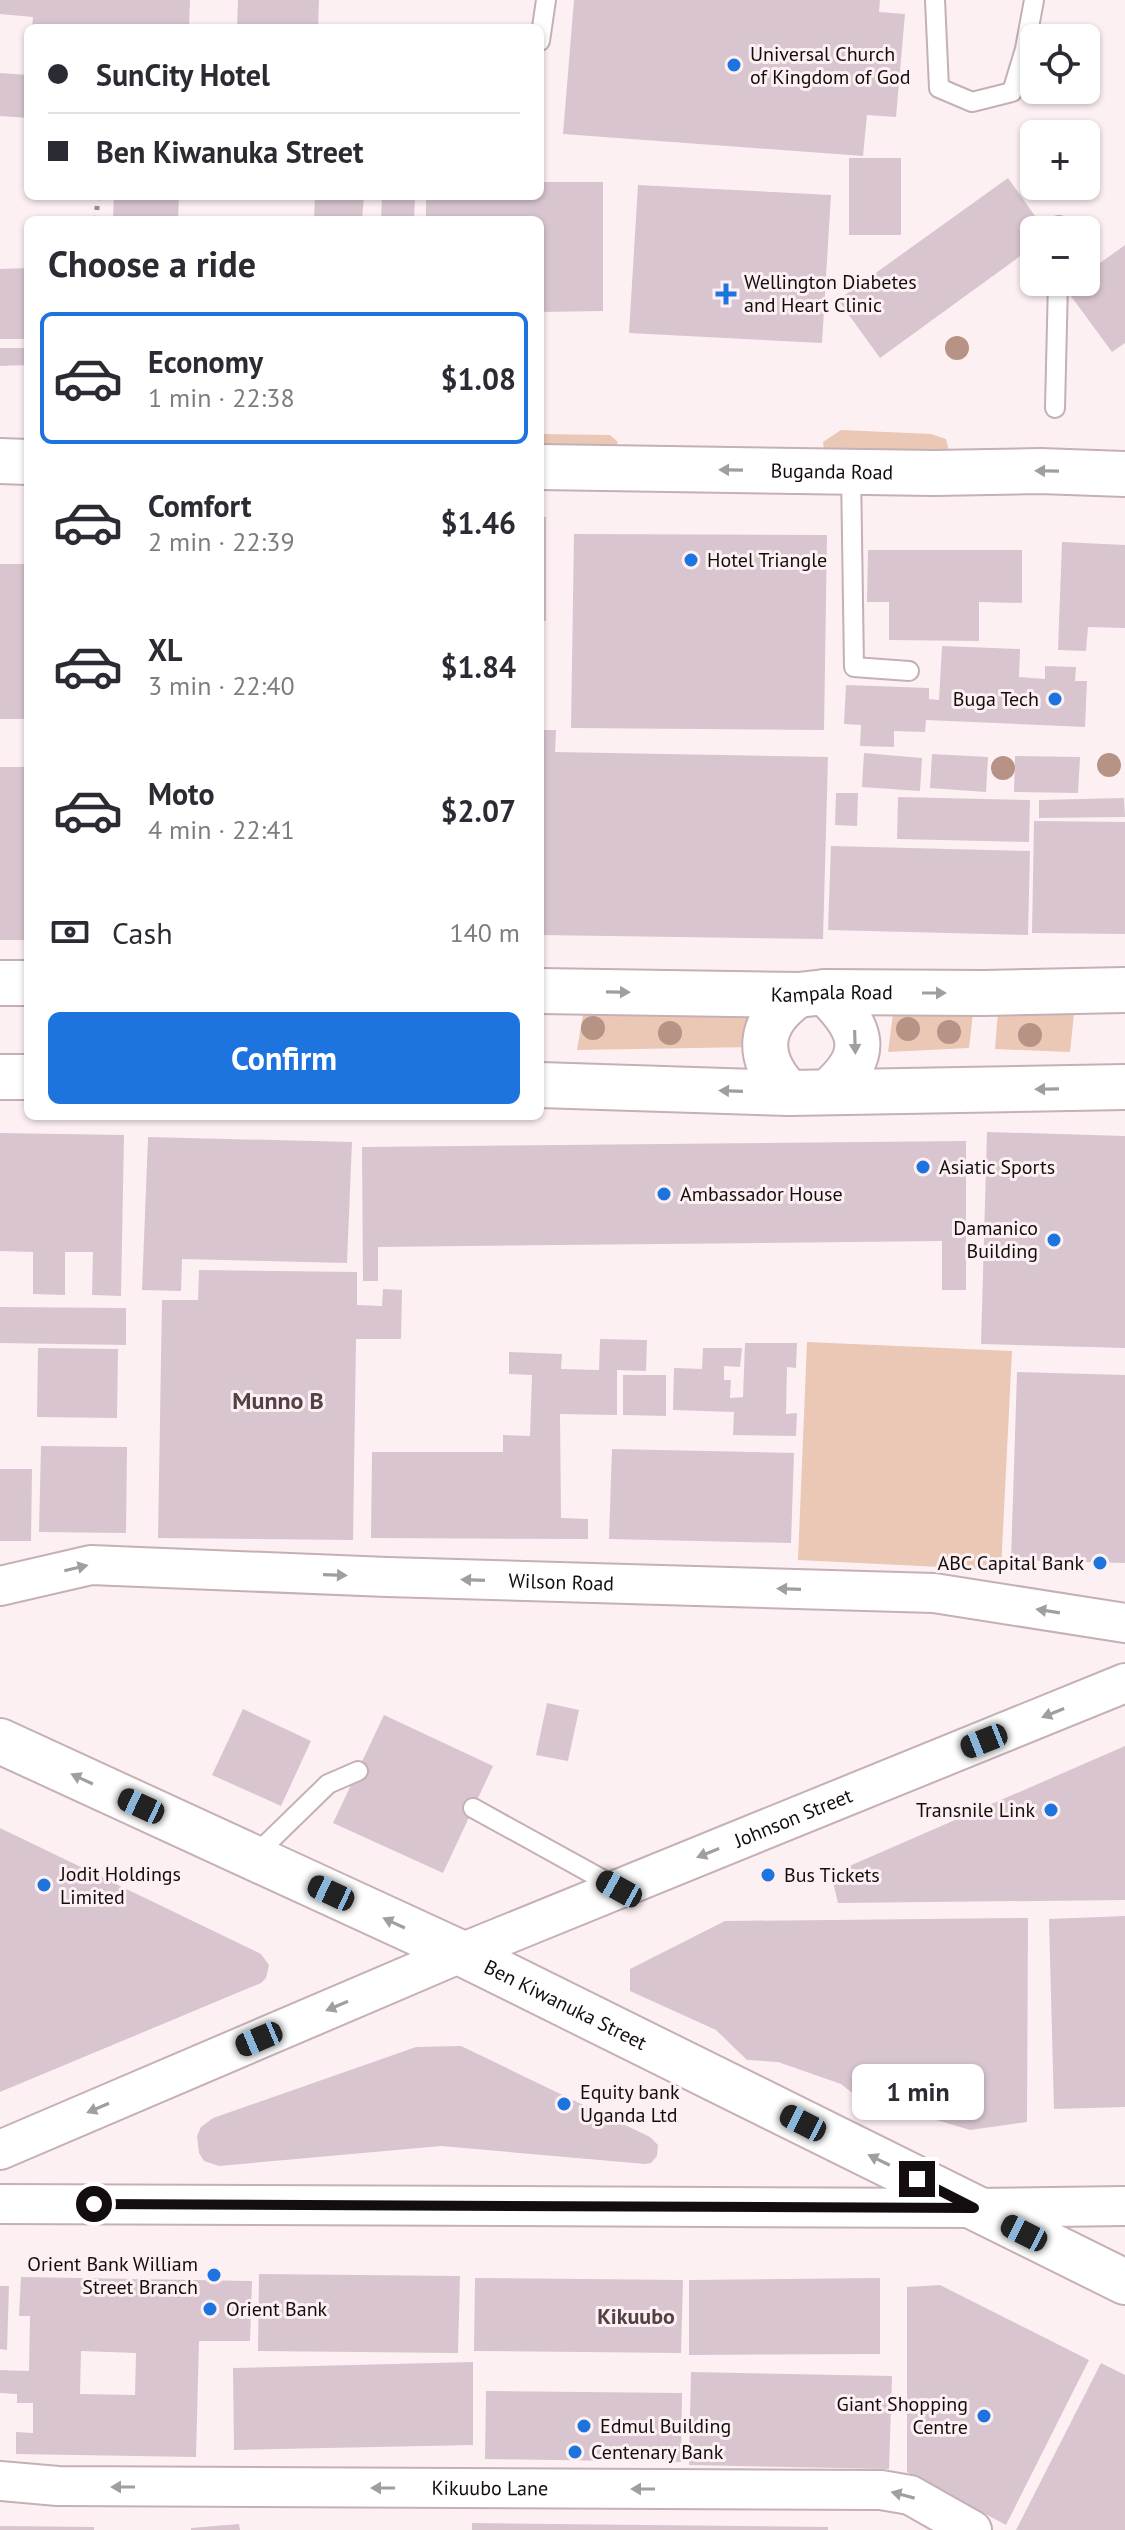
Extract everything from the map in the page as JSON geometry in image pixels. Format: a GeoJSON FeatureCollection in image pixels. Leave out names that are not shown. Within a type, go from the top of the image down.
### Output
{"type":"FeatureCollection","features":[{"type":"Feature","properties":{"kind":"main road"},"geometry":{"type":"LineString","coordinates":[[0,461],[24,462]]}},
{"type":"Feature","properties":{"kind":"main road","name":"Buganda Road"},"geometry":{"type":"LineString","coordinates":[[544,467],[1125,474]]}},
{"type":"Feature","properties":{"kind":"main road"},"geometry":{"type":"LineString","coordinates":[[0,983],[24,983]]}},
{"type":"Feature","properties":{"kind":"main road","name":"Kampala Road"},"geometry":{"type":"LineString","coordinates":[[544,991],[984,993],[1125,990]]}},
{"type":"Feature","properties":{"kind":"main road"},"geometry":{"type":"LineString","coordinates":[[811,993],[847,1013],[855,1030],[857,1048],[852,1066],[841,1081],[808,1093],[775,1078],[766,1061],[765,1041],[770,1022],[782,1006],[811,993]]}},
{"type":"Feature","properties":{"kind":"main road"},"geometry":{"type":"LineString","coordinates":[[0,1077],[24,1077]]}},
{"type":"Feature","properties":{"kind":"main road"},"geometry":{"type":"LineString","coordinates":[[544,1085],[808,1093],[1125,1087]]}},
{"type":"Feature","properties":{"kind":"main road","name":"Ben Kiwanuka Street"},"geometry":{"type":"LineString","coordinates":[[0,1741],[461,1953],[1125,2282]]}},
{"type":"Feature","properties":{"kind":"street","name":"Wilson Road"},"geometry":{"type":"LineString","coordinates":[[0,1586],[91,1565],[934,1593],[1125,1623]]}},
{"type":"Feature","properties":{"kind":"street","name":"Johnson Street"},"geometry":{"type":"LineString","coordinates":[[0,2150],[461,1953],[1125,1683]]}},
{"type":"Feature","properties":{"kind":"street"},"geometry":{"type":"LineString","coordinates":[[0,2204],[1125,2206]]}},
{"type":"Feature","properties":{"kind":"street","name":"Kikuubo Lane"},"geometry":{"type":"LineString","coordinates":[[0,2481],[74,2487],[881,2490],[910,2495],[972,2530]]}},
{"type":"Feature","properties":{"kind":"lane"},"geometry":{"type":"LineString","coordinates":[[542,24],[546,0]]}},
{"type":"Feature","properties":{"kind":"lane"},"geometry":{"type":"LineString","coordinates":[[935,0],[939,88],[972,102],[1012,92],[1025,49],[1034,0]]}},
{"type":"Feature","properties":{"kind":"lane"},"geometry":{"type":"LineString","coordinates":[[1055,408],[1058,296]]}},
{"type":"Feature","properties":{"kind":"lane"},"geometry":{"type":"LineString","coordinates":[[851,471],[854,667],[909,671]]}},
{"type":"Feature","properties":{"kind":"lane"},"geometry":{"type":"LineString","coordinates":[[253,1857],[328,1784],[358,1771]]}},
{"type":"Feature","properties":{"kind":"lane"},"geometry":{"type":"LineString","coordinates":[[473,1808],[619,1889]]}},
{"type":"Feature","properties":{"kind":"shaded area"},"geometry":{"type":"Polygon","coordinates":[[[841,430],[931,434],[946,439],[949,451],[825,456],[823,442],[841,430]]]}},
{"type":"Feature","properties":{"kind":"shaded area"},"geometry":{"type":"Polygon","coordinates":[[[544,434],[610,435],[618,442],[615,447],[544,456],[544,434]]]}},
{"type":"Feature","properties":{"kind":"shaded area"},"geometry":{"type":"Polygon","coordinates":[[[584,1008],[758,1013],[754,1047],[577,1050],[584,1008]]]}},
{"type":"Feature","properties":{"kind":"shaded area"},"geometry":{"type":"Polygon","coordinates":[[[998,1012],[1074,1014],[1070,1052],[995,1049],[998,1012]]]}},
{"type":"Feature","properties":{"kind":"shaded area"},"geometry":{"type":"Polygon","coordinates":[[[973,1013],[969,1048],[888,1052],[893,1014],[973,1013]]]}},
{"type":"Feature","properties":{"kind":"shaded area"},"geometry":{"type":"Polygon","coordinates":[[[807,1342],[1012,1351],[1001,1570],[798,1560],[807,1342]]]}},
{"type":"Feature","properties":{"kind":"building"},"geometry":{"type":"Polygon","coordinates":[[[0,0],[190,0],[189,24],[32,24],[33,17],[0,14],[0,0]]]}},
{"type":"Feature","properties":{"kind":"building"},"geometry":{"type":"Polygon","coordinates":[[[238,0],[319,0],[318,24],[237,24],[238,0]]]}},
{"type":"Feature","properties":{"kind":"building","name":"Universal Church of Kingdom of God"},"geometry":{"type":"Polygon","coordinates":[[[574,0],[880,0],[879,12],[905,14],[896,117],[867,115],[863,156],[563,134],[574,0]]]}},
{"type":"Feature","properties":{"kind":"building"},"geometry":{"type":"Polygon","coordinates":[[[0,73],[24,75],[24,118],[0,116],[0,73]]]}},
{"type":"Feature","properties":{"kind":"building"},"geometry":{"type":"Polygon","coordinates":[[[849,158],[901,158],[901,235],[849,235],[849,158]]]}},
{"type":"Feature","properties":{"kind":"building"},"geometry":{"type":"Polygon","coordinates":[[[1008,178],[1020,195],[1020,200],[1024,200],[1035,216],[1020,216],[1020,256],[880,358],[838,300],[1008,178]]]}},
{"type":"Feature","properties":{"kind":"building"},"geometry":{"type":"Polygon","coordinates":[[[544,182],[603,182],[603,311],[544,312],[544,216],[426,216],[426,200],[544,200],[544,182]]]}},
{"type":"Feature","properties":{"kind":"building"},"geometry":{"type":"Polygon","coordinates":[[[638,185],[831,195],[822,343],[629,333],[638,185]]]}},
{"type":"Feature","properties":{"kind":"building"},"geometry":{"type":"Polygon","coordinates":[[[114,200],[179,200],[178,216],[113,216],[114,200]]]}},
{"type":"Feature","properties":{"kind":"building"},"geometry":{"type":"Polygon","coordinates":[[[315,200],[364,200],[362,216],[314,216],[315,200]]]}},
{"type":"Feature","properties":{"kind":"building"},"geometry":{"type":"Polygon","coordinates":[[[382,200],[415,200],[414,216],[381,216],[382,200]]]}},
{"type":"Feature","properties":{"kind":"building"},"geometry":{"type":"Polygon","coordinates":[[[1125,245],[1125,343],[1112,352],[1071,296],[1100,296],[1100,263],[1125,245]]]}},
{"type":"Feature","properties":{"kind":"building"},"geometry":{"type":"Polygon","coordinates":[[[24,268],[24,339],[0,339],[0,269],[24,268]]]}},
{"type":"Feature","properties":{"kind":"building"},"geometry":{"type":"Polygon","coordinates":[[[0,348],[24,348],[24,365],[0,366],[0,348]]]}},
{"type":"Feature","properties":{"kind":"building"},"geometry":{"type":"Polygon","coordinates":[[[544,517],[546,517],[544,621],[544,517]]]}},
{"type":"Feature","properties":{"kind":"building"},"geometry":{"type":"Polygon","coordinates":[[[574,534],[827,535],[824,730],[571,728],[574,534]]]}},
{"type":"Feature","properties":{"kind":"building"},"geometry":{"type":"Polygon","coordinates":[[[1062,542],[1125,545],[1125,628],[1088,627],[1086,651],[1058,650],[1062,542]]]}},
{"type":"Feature","properties":{"kind":"building"},"geometry":{"type":"Polygon","coordinates":[[[868,550],[1022,550],[1022,603],[979,602],[979,641],[889,640],[889,602],[867,602],[868,550]]]}},
{"type":"Feature","properties":{"kind":"building"},"geometry":{"type":"Polygon","coordinates":[[[0,564],[24,564],[24,719],[0,719],[0,564]]]}},
{"type":"Feature","properties":{"kind":"building"},"geometry":{"type":"Polygon","coordinates":[[[942,646],[1020,649],[1019,677],[1045,679],[1045,666],[1076,667],[1075,681],[1087,681],[1085,727],[926,720],[925,732],[894,731],[894,747],[860,746],[861,725],[844,724],[846,685],[929,688],[929,699],[939,700],[942,646]]]}},
{"type":"Feature","properties":{"kind":"building"},"geometry":{"type":"Polygon","coordinates":[[[544,730],[556,730],[555,752],[828,757],[823,939],[544,935],[544,730]]]}},
{"type":"Feature","properties":{"kind":"building"},"geometry":{"type":"Polygon","coordinates":[[[864,753],[922,758],[920,791],[862,787],[864,753]]]}},
{"type":"Feature","properties":{"kind":"building"},"geometry":{"type":"Polygon","coordinates":[[[932,754],[988,757],[986,792],[930,788],[932,754]]]}},
{"type":"Feature","properties":{"kind":"building"},"geometry":{"type":"Polygon","coordinates":[[[1015,756],[1080,757],[1078,793],[1014,792],[1015,756]]]}},
{"type":"Feature","properties":{"kind":"building"},"geometry":{"type":"Polygon","coordinates":[[[0,767],[24,767],[24,940],[0,940],[0,767]]]}},
{"type":"Feature","properties":{"kind":"building"},"geometry":{"type":"Polygon","coordinates":[[[836,793],[858,793],[857,826],[835,825],[836,793]]]}},
{"type":"Feature","properties":{"kind":"building"},"geometry":{"type":"Polygon","coordinates":[[[898,797],[1030,800],[1029,842],[897,839],[898,797]]]}},
{"type":"Feature","properties":{"kind":"building"},"geometry":{"type":"Polygon","coordinates":[[[1124,798],[1125,817],[1039,818],[1039,800],[1124,798]]]}},
{"type":"Feature","properties":{"kind":"building"},"geometry":{"type":"Polygon","coordinates":[[[1034,821],[1125,822],[1125,934],[1032,933],[1034,821]]]}},
{"type":"Feature","properties":{"kind":"building"},"geometry":{"type":"Polygon","coordinates":[[[831,846],[1030,851],[1028,935],[828,930],[831,846]]]}},
{"type":"Feature","properties":{"kind":"building","name":"Damanico Building"},"geometry":{"type":"Polygon","coordinates":[[[987,1132],[1125,1136],[1125,1348],[981,1344],[987,1132]]]}},
{"type":"Feature","properties":{"kind":"building"},"geometry":{"type":"Polygon","coordinates":[[[0,1133],[124,1135],[121,1296],[92,1295],[93,1252],[65,1252],[65,1295],[33,1294],[33,1252],[0,1251],[0,1133]]]}},
{"type":"Feature","properties":{"kind":"building"},"geometry":{"type":"Polygon","coordinates":[[[148,1137],[352,1142],[347,1263],[182,1259],[181,1291],[142,1290],[148,1137]]]}},
{"type":"Feature","properties":{"kind":"building","name":"Ambassador House"},"geometry":{"type":"Polygon","coordinates":[[[966,1141],[966,1290],[942,1290],[942,1241],[378,1247],[378,1281],[363,1281],[362,1147],[966,1141]]]}},
{"type":"Feature","properties":{"kind":"building"},"geometry":{"type":"Polygon","coordinates":[[[199,1270],[357,1272],[357,1305],[382,1306],[383,1289],[402,1290],[401,1339],[356,1339],[353,1540],[158,1538],[162,1300],[198,1300],[199,1270]]]}},
{"type":"Feature","properties":{"kind":"building"},"geometry":{"type":"Polygon","coordinates":[[[0,1307],[126,1308],[126,1345],[0,1343],[0,1307]]]}},
{"type":"Feature","properties":{"kind":"building"},"geometry":{"type":"Polygon","coordinates":[[[600,1339],[647,1340],[646,1371],[617,1370],[617,1415],[560,1414],[561,1518],[588,1519],[588,1539],[371,1538],[372,1452],[503,1452],[503,1435],[530,1436],[532,1375],[509,1374],[509,1352],[562,1354],[561,1369],[599,1370],[600,1339]]]}},
{"type":"Feature","properties":{"kind":"building"},"geometry":{"type":"Polygon","coordinates":[[[745,1343],[797,1343],[796,1368],[787,1367],[786,1414],[797,1413],[796,1436],[733,1435],[734,1412],[673,1410],[674,1368],[702,1369],[703,1348],[742,1348],[740,1367],[724,1366],[724,1380],[731,1380],[730,1398],[743,1397],[745,1343]]]}},
{"type":"Feature","properties":{"kind":"building"},"geometry":{"type":"Polygon","coordinates":[[[38,1348],[118,1349],[117,1418],[37,1417],[38,1348]]]}},
{"type":"Feature","properties":{"kind":"building"},"geometry":{"type":"Polygon","coordinates":[[[1017,1372],[1125,1375],[1125,1563],[1011,1560],[1017,1372]]]}},
{"type":"Feature","properties":{"kind":"building"},"geometry":{"type":"Polygon","coordinates":[[[623,1375],[666,1375],[666,1416],[623,1415],[623,1375]]]}},
{"type":"Feature","properties":{"kind":"building"},"geometry":{"type":"Polygon","coordinates":[[[41,1446],[127,1447],[126,1533],[39,1532],[41,1446]]]}},
{"type":"Feature","properties":{"kind":"building"},"geometry":{"type":"Polygon","coordinates":[[[612,1449],[794,1453],[791,1543],[609,1539],[612,1449]]]}},
{"type":"Feature","properties":{"kind":"building"},"geometry":{"type":"Polygon","coordinates":[[[0,1469],[32,1469],[31,1541],[0,1541],[0,1469]]]}},
{"type":"Feature","properties":{"kind":"building"},"geometry":{"type":"Polygon","coordinates":[[[547,1703],[579,1710],[568,1761],[536,1755],[547,1703]]]}},
{"type":"Feature","properties":{"kind":"building"},"geometry":{"type":"Polygon","coordinates":[[[243,1709],[311,1741],[281,1806],[212,1775],[243,1709]]]}},
{"type":"Feature","properties":{"kind":"building"},"geometry":{"type":"Polygon","coordinates":[[[384,1715],[493,1766],[443,1873],[333,1823],[384,1715]]]}},
{"type":"Feature","properties":{"kind":"building","name":"Transnile Link"},"geometry":{"type":"Polygon","coordinates":[[[1125,1746],[1125,1900],[838,1903],[831,1874],[1125,1746]]]}},
{"type":"Feature","properties":{"kind":"building"},"geometry":{"type":"Polygon","coordinates":[[[0,1828],[261,1954],[269,1965],[266,1978],[261,1983],[0,2092],[0,1828]]]}},
{"type":"Feature","properties":{"kind":"building"},"geometry":{"type":"Polygon","coordinates":[[[1125,1916],[1125,2107],[1054,2109],[1049,1919],[1125,1916]]]}},
{"type":"Feature","properties":{"kind":"building"},"geometry":{"type":"Polygon","coordinates":[[[1028,1918],[1027,2122],[970,2130],[893,2107],[866,2104],[841,2084],[778,2062],[747,2060],[716,2030],[630,1991],[630,1969],[725,1921],[1028,1918]]]}},
{"type":"Feature","properties":{"kind":"building"},"geometry":{"type":"Polygon","coordinates":[[[461,2046],[650,2137],[658,2145],[657,2156],[651,2163],[645,2164],[441,2146],[219,2166],[204,2161],[199,2153],[197,2136],[201,2127],[213,2118],[416,2047],[461,2046]]]}},
{"type":"Feature","properties":{"kind":"building"},"geometry":{"type":"Polygon","coordinates":[[[259,2274],[460,2276],[458,2353],[258,2351],[259,2274]]]}},
{"type":"Feature","properties":{"kind":"building"},"geometry":{"type":"Polygon","coordinates":[[[21,2277],[252,2281],[250,2341],[199,2341],[196,2457],[16,2454],[16,2432],[33,2433],[33,2403],[17,2403],[17,2394],[0,2393],[0,2370],[29,2371],[30,2316],[19,2316],[21,2277]],[[81,2351],[80,2394],[135,2395],[136,2353],[81,2351]]]}},
{"type":"Feature","properties":{"kind":"building"},"geometry":{"type":"Polygon","coordinates":[[[475,2278],[683,2280],[681,2353],[474,2351],[475,2278]]]}},
{"type":"Feature","properties":{"kind":"building"},"geometry":{"type":"Polygon","coordinates":[[[880,2278],[880,2354],[689,2355],[689,2280],[880,2278]]]}},
{"type":"Feature","properties":{"kind":"building","name":"Giant Shopping Centre"},"geometry":{"type":"Polygon","coordinates":[[[940,2285],[1089,2360],[1006,2525],[907,2472],[907,2287],[940,2285]]]}},
{"type":"Feature","properties":{"kind":"building"},"geometry":{"type":"Polygon","coordinates":[[[0,2286],[9,2286],[7,2350],[0,2349],[0,2286]]]}},
{"type":"Feature","properties":{"kind":"building"},"geometry":{"type":"Polygon","coordinates":[[[473,2362],[473,2445],[234,2450],[233,2368],[473,2362]]]}},
{"type":"Feature","properties":{"kind":"building"},"geometry":{"type":"Polygon","coordinates":[[[1101,2363],[1125,2375],[1125,2530],[1016,2530],[1101,2363]]]}},
{"type":"Feature","properties":{"kind":"building"},"geometry":{"type":"Polygon","coordinates":[[[691,2372],[892,2376],[889,2469],[689,2465],[691,2372]]]}},
{"type":"Feature","properties":{"kind":"building","name":"Edmul Building"},"geometry":{"type":"Polygon","coordinates":[[[486,2391],[682,2393],[681,2462],[485,2459],[486,2391]]]}},
{"type":"Feature","properties":{"kind":"building"},"geometry":{"type":"Polygon","coordinates":[[[472,2523],[828,2527],[828,2530],[472,2530],[472,2523]]]}},
{"type":"Feature","properties":{"kind":"building"},"geometry":{"type":"Polygon","coordinates":[[[239,2524],[240,2530],[191,2530],[191,2528],[239,2524]]]}},
{"type":"Feature","properties":{"kind":"building"},"geometry":{"type":"Polygon","coordinates":[[[0,2526],[94,2527],[94,2530],[0,2530],[0,2526]]]}},
{"type":"Feature","properties":{"kind":"place","name":"Universal Church of Kingdom of God"},"geometry":{"type":"Point","coordinates":[734,65]}},
{"type":"Feature","properties":{"kind":"place","name":"Wellington Diabetes and Heart Clinic"},"geometry":{"type":"Point","coordinates":[726,294]}},
{"type":"Feature","properties":{"kind":"place","name":"Hotel Triangle"},"geometry":{"type":"Point","coordinates":[691,560]}},
{"type":"Feature","properties":{"kind":"place","name":"Buga Tech"},"geometry":{"type":"Point","coordinates":[1055,699]}},
{"type":"Feature","properties":{"kind":"place","name":"Asiatic Sports"},"geometry":{"type":"Point","coordinates":[923,1167]}},
{"type":"Feature","properties":{"kind":"place","name":"Ambassador House"},"geometry":{"type":"Point","coordinates":[664,1194]}},
{"type":"Feature","properties":{"kind":"place","name":"Damanico Building"},"geometry":{"type":"Point","coordinates":[1054,1240]}},
{"type":"Feature","properties":{"kind":"place","name":"ABC Capital Bank"},"geometry":{"type":"Point","coordinates":[1100,1563]}},
{"type":"Feature","properties":{"kind":"place","name":"Transnile Link"},"geometry":{"type":"Point","coordinates":[1051,1810]}},
{"type":"Feature","properties":{"kind":"place","name":"Bus Tickets"},"geometry":{"type":"Point","coordinates":[768,1875]}},
{"type":"Feature","properties":{"kind":"place","name":"Jodit Holdings Limited"},"geometry":{"type":"Point","coordinates":[44,1885]}},
{"type":"Feature","properties":{"kind":"place","name":"Equity bank Uganda Ltd"},"geometry":{"type":"Point","coordinates":[564,2104]}},
{"type":"Feature","properties":{"kind":"place","name":"Orient Bank William Street Branch"},"geometry":{"type":"Point","coordinates":[214,2275]}},
{"type":"Feature","properties":{"kind":"place","name":"Orient Bank"},"geometry":{"type":"Point","coordinates":[210,2309]}},
{"type":"Feature","properties":{"kind":"place","name":"Giant Shopping Centre"},"geometry":{"type":"Point","coordinates":[984,2416]}},
{"type":"Feature","properties":{"kind":"place","name":"Edmul Building"},"geometry":{"type":"Point","coordinates":[584,2426]}},
{"type":"Feature","properties":{"kind":"place","name":"Centenary Bank"},"geometry":{"type":"Point","coordinates":[575,2452]}},
{"type":"Feature","properties":{"kind":"district","name":"Munno B"},"geometry":{"type":"Point","coordinates":[278,1401]}},
{"type":"Feature","properties":{"kind":"district","name":"Kikuubo"},"geometry":{"type":"Point","coordinates":[636,2316]}},
{"type":"Feature","properties":{"kind":"route"},"geometry":{"type":"LineString","coordinates":[[94,2204],[974,2208],[917,2179]]}}]}
